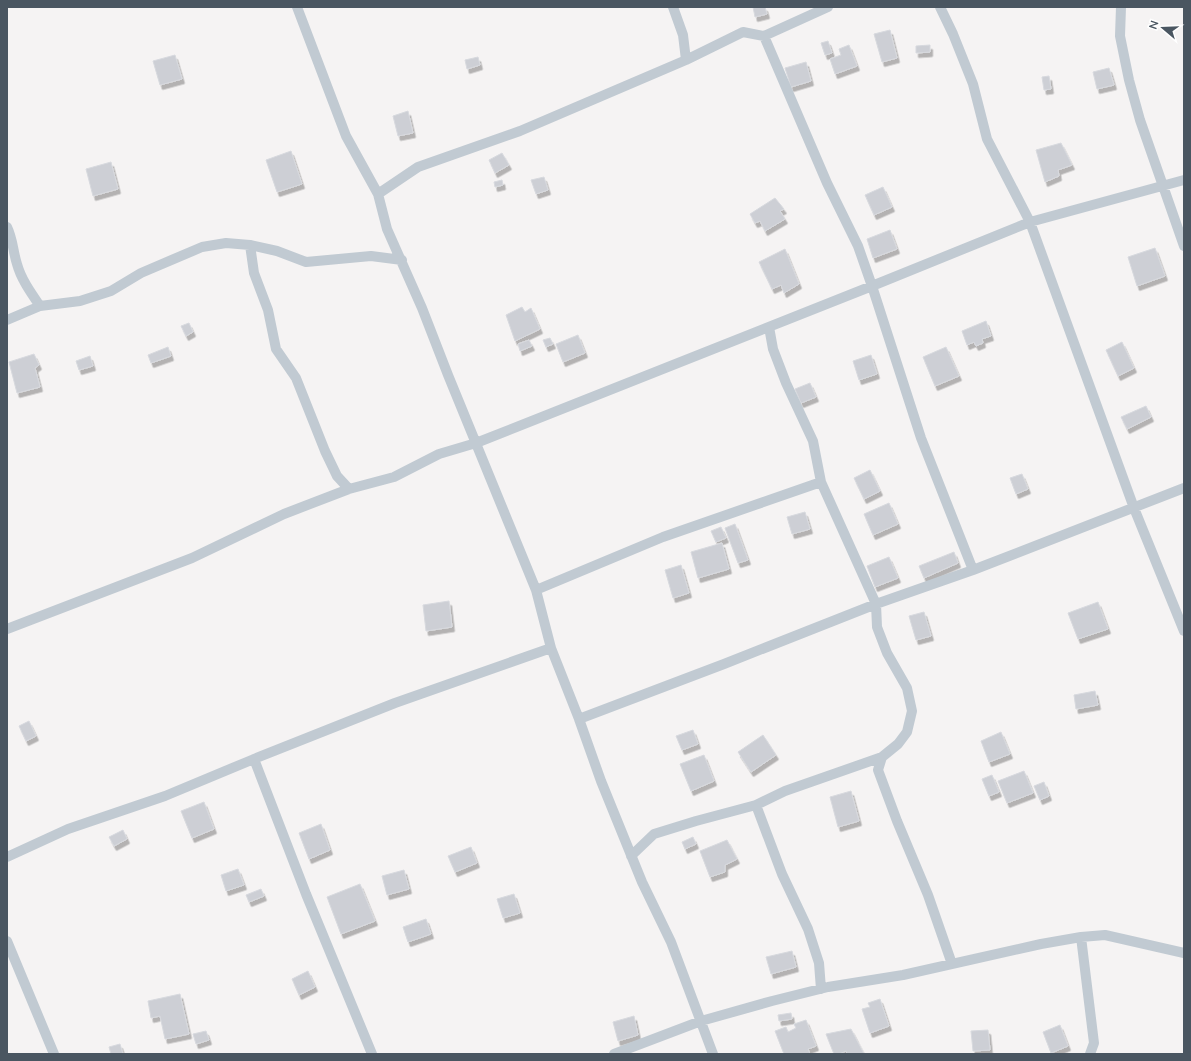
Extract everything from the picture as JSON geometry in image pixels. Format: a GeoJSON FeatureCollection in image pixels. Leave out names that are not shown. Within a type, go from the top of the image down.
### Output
{"type":"FeatureCollection","features":[{"type":"Feature","properties":{"kind":"street"},"geometry":{"type":"LineString","coordinates":[[297,7],[346,136],[378,194],[388,229],[536,590],[552,648],[601,781],[642,882],[672,942],[713,1054]]}},
{"type":"Feature","properties":{"kind":"street"},"geometry":{"type":"LineString","coordinates":[[673,7],[683,35],[686,60]]}},
{"type":"Feature","properties":{"kind":"street"},"geometry":{"type":"LineString","coordinates":[[378,194],[418,167],[520,130],[686,60],[743,32],[764,36],[828,7]]}},
{"type":"Feature","properties":{"kind":"street"},"geometry":{"type":"LineString","coordinates":[[940,7],[953,34],[973,84],[987,139],[1030,222],[1134,508],[1184,631]]}},
{"type":"Feature","properties":{"kind":"street"},"geometry":{"type":"LineString","coordinates":[[1121,7],[1120,36],[1129,80],[1140,120],[1184,246]]}},
{"type":"Feature","properties":{"kind":"street"},"geometry":{"type":"LineString","coordinates":[[764,36],[827,183],[858,246],[922,438],[973,570]]}},
{"type":"Feature","properties":{"kind":"street"},"geometry":{"type":"LineString","coordinates":[[7,629],[192,558],[284,514],[349,489],[394,477],[439,454],[476,443],[1030,222],[1184,180]]}},
{"type":"Feature","properties":{"kind":"street"},"geometry":{"type":"LineString","coordinates":[[7,227],[10,233],[17,265],[28,289],[40,306]]}},
{"type":"Feature","properties":{"kind":"street"},"geometry":{"type":"LineString","coordinates":[[7,320],[40,306],[80,301],[111,291],[141,273],[202,247],[226,243],[250,245],[277,250],[306,262],[371,256],[402,260]]}},
{"type":"Feature","properties":{"kind":"street"},"geometry":{"type":"LineString","coordinates":[[250,245],[254,273],[268,310],[276,349],[296,378],[325,451],[337,476],[349,489]]}},
{"type":"Feature","properties":{"kind":"street"},"geometry":{"type":"LineString","coordinates":[[631,856],[654,834],[756,805],[785,791],[882,757],[898,744],[907,732],[912,711],[907,688],[887,653],[877,627],[876,604],[821,482],[813,442],[786,383],[773,349],[769,327]]}},
{"type":"Feature","properties":{"kind":"street"},"geometry":{"type":"LineString","coordinates":[[536,590],[663,538],[821,482]]}},
{"type":"Feature","properties":{"kind":"street"},"geometry":{"type":"LineString","coordinates":[[579,719],[876,604],[973,570],[1184,488]]}},
{"type":"Feature","properties":{"kind":"street"},"geometry":{"type":"LineString","coordinates":[[7,857],[68,830],[165,796],[394,703],[552,648]]}},
{"type":"Feature","properties":{"kind":"street"},"geometry":{"type":"LineString","coordinates":[[882,757],[878,770],[896,820],[928,896],[952,964]]}},
{"type":"Feature","properties":{"kind":"street"},"geometry":{"type":"LineString","coordinates":[[254,759],[306,894],[372,1054]]}},
{"type":"Feature","properties":{"kind":"street"},"geometry":{"type":"LineString","coordinates":[[756,805],[782,874],[808,929],[819,963],[820,989]]}},
{"type":"Feature","properties":{"kind":"street"},"geometry":{"type":"LineString","coordinates":[[614,1054],[701,1021],[772,1001],[820,989],[903,975],[1042,944],[1081,937],[1105,935],[1184,954]]}},
{"type":"Feature","properties":{"kind":"street"},"geometry":{"type":"LineString","coordinates":[[1081,937],[1094,1043],[1090,1054]]}},
{"type":"Feature","properties":{"kind":"street"},"geometry":{"type":"LineString","coordinates":[[7,941],[54,1054]]}},
{"type":"Feature","properties":{"kind":"building"},"geometry":{"type":"Polygon","coordinates":[[[753,7],[765,7],[767,14],[755,17],[753,7]]]}},
{"type":"Feature","properties":{"kind":"building"},"geometry":{"type":"Polygon","coordinates":[[[890,30],[897,58],[882,62],[874,34],[890,30]]]}},
{"type":"Feature","properties":{"kind":"building"},"geometry":{"type":"Polygon","coordinates":[[[828,41],[832,53],[825,55],[821,43],[828,41]]]}},
{"type":"Feature","properties":{"kind":"building"},"geometry":{"type":"Polygon","coordinates":[[[849,45],[857,66],[835,74],[830,59],[841,55],[839,49],[849,45]]]}},
{"type":"Feature","properties":{"kind":"building"},"geometry":{"type":"Polygon","coordinates":[[[930,45],[930,52],[916,53],[916,46],[930,45]]]}},
{"type":"Feature","properties":{"kind":"building"},"geometry":{"type":"Polygon","coordinates":[[[175,55],[182,79],[160,85],[153,61],[175,55]]]}},
{"type":"Feature","properties":{"kind":"building"},"geometry":{"type":"Polygon","coordinates":[[[478,57],[480,65],[467,69],[465,60],[478,57]]]}},
{"type":"Feature","properties":{"kind":"building"},"geometry":{"type":"Polygon","coordinates":[[[806,62],[811,81],[791,87],[785,68],[806,62]]]}},
{"type":"Feature","properties":{"kind":"building"},"geometry":{"type":"Polygon","coordinates":[[[1109,68],[1114,85],[1097,89],[1093,72],[1109,68]]]}},
{"type":"Feature","properties":{"kind":"building"},"geometry":{"type":"Polygon","coordinates":[[[1049,76],[1051,89],[1044,90],[1042,77],[1049,76]]]}},
{"type":"Feature","properties":{"kind":"building"},"geometry":{"type":"Polygon","coordinates":[[[408,111],[413,133],[398,136],[393,116],[408,111]]]}},
{"type":"Feature","properties":{"kind":"building"},"geometry":{"type":"Polygon","coordinates":[[[1061,143],[1072,165],[1058,170],[1059,176],[1045,182],[1036,150],[1061,143]]]}},
{"type":"Feature","properties":{"kind":"building"},"geometry":{"type":"Polygon","coordinates":[[[291,151],[302,184],[277,192],[266,160],[291,151]]]}},
{"type":"Feature","properties":{"kind":"building"},"geometry":{"type":"Polygon","coordinates":[[[502,153],[509,165],[495,173],[489,160],[502,153]]]}},
{"type":"Feature","properties":{"kind":"building"},"geometry":{"type":"Polygon","coordinates":[[[111,162],[118,189],[93,196],[86,169],[111,162]]]}},
{"type":"Feature","properties":{"kind":"building"},"geometry":{"type":"Polygon","coordinates":[[[544,177],[548,190],[536,194],[531,180],[544,177]]]}},
{"type":"Feature","properties":{"kind":"building"},"geometry":{"type":"Polygon","coordinates":[[[502,180],[503,185],[495,187],[494,182],[502,180]]]}},
{"type":"Feature","properties":{"kind":"building"},"geometry":{"type":"Polygon","coordinates":[[[883,187],[892,207],[874,215],[865,195],[883,187]]]}},
{"type":"Feature","properties":{"kind":"building"},"geometry":{"type":"Polygon","coordinates":[[[775,198],[784,209],[780,211],[785,219],[765,231],[760,221],[755,223],[750,214],[775,198]]]}},
{"type":"Feature","properties":{"kind":"building"},"geometry":{"type":"Polygon","coordinates":[[[890,230],[897,249],[873,258],[867,239],[890,230]]]}},
{"type":"Feature","properties":{"kind":"building"},"geometry":{"type":"Polygon","coordinates":[[[1155,248],[1165,276],[1137,286],[1128,257],[1155,248]]]}},
{"type":"Feature","properties":{"kind":"building"},"geometry":{"type":"Polygon","coordinates":[[[785,249],[799,284],[784,293],[781,285],[772,289],[759,262],[785,249]]]}},
{"type":"Feature","properties":{"kind":"building"},"geometry":{"type":"Polygon","coordinates":[[[522,307],[525,312],[531,308],[540,329],[515,341],[506,315],[522,307]]]}},
{"type":"Feature","properties":{"kind":"building"},"geometry":{"type":"Polygon","coordinates":[[[986,321],[991,336],[982,339],[983,343],[976,346],[974,342],[967,345],[962,331],[986,321]]]}},
{"type":"Feature","properties":{"kind":"building"},"geometry":{"type":"Polygon","coordinates":[[[189,323],[193,332],[186,336],[181,326],[189,323]]]}},
{"type":"Feature","properties":{"kind":"building"},"geometry":{"type":"Polygon","coordinates":[[[578,335],[585,353],[563,362],[556,344],[578,335]]]}},
{"type":"Feature","properties":{"kind":"building"},"geometry":{"type":"Polygon","coordinates":[[[550,338],[553,344],[546,347],[543,340],[550,338]]]}},
{"type":"Feature","properties":{"kind":"building"},"geometry":{"type":"Polygon","coordinates":[[[529,340],[532,346],[520,351],[518,344],[529,340]]]}},
{"type":"Feature","properties":{"kind":"building"},"geometry":{"type":"Polygon","coordinates":[[[1122,342],[1134,368],[1118,376],[1106,350],[1122,342]]]}},
{"type":"Feature","properties":{"kind":"building"},"geometry":{"type":"Polygon","coordinates":[[[168,347],[171,356],[151,363],[148,355],[168,347]]]}},
{"type":"Feature","properties":{"kind":"building"},"geometry":{"type":"Polygon","coordinates":[[[946,347],[959,376],[935,386],[923,357],[946,347]]]}},
{"type":"Feature","properties":{"kind":"building"},"geometry":{"type":"Polygon","coordinates":[[[34,354],[39,365],[35,368],[40,387],[17,393],[9,362],[34,354]]]}},
{"type":"Feature","properties":{"kind":"building"},"geometry":{"type":"Polygon","coordinates":[[[871,355],[877,374],[859,380],[853,361],[871,355]]]}},
{"type":"Feature","properties":{"kind":"building"},"geometry":{"type":"Polygon","coordinates":[[[90,356],[93,366],[79,370],[76,361],[90,356]]]}},
{"type":"Feature","properties":{"kind":"building"},"geometry":{"type":"Polygon","coordinates":[[[810,383],[816,397],[801,403],[795,389],[810,383]]]}},
{"type":"Feature","properties":{"kind":"building"},"geometry":{"type":"Polygon","coordinates":[[[1146,406],[1151,417],[1127,429],[1121,417],[1146,406]]]}},
{"type":"Feature","properties":{"kind":"building"},"geometry":{"type":"Polygon","coordinates":[[[870,470],[880,491],[864,499],[854,478],[870,470]]]}},
{"type":"Feature","properties":{"kind":"building"},"geometry":{"type":"Polygon","coordinates":[[[1022,474],[1028,489],[1016,494],[1010,478],[1022,474]]]}},
{"type":"Feature","properties":{"kind":"building"},"geometry":{"type":"Polygon","coordinates":[[[889,503],[898,524],[873,535],[864,514],[889,503]]]}},
{"type":"Feature","properties":{"kind":"building"},"geometry":{"type":"Polygon","coordinates":[[[805,512],[810,529],[792,534],[787,517],[805,512]]]}},
{"type":"Feature","properties":{"kind":"building"},"geometry":{"type":"Polygon","coordinates":[[[735,524],[748,560],[738,563],[725,528],[735,524]]]}},
{"type":"Feature","properties":{"kind":"building"},"geometry":{"type":"Polygon","coordinates":[[[721,527],[726,538],[716,542],[711,531],[721,527]]]}},
{"type":"Feature","properties":{"kind":"building"},"geometry":{"type":"Polygon","coordinates":[[[722,543],[729,569],[698,578],[691,552],[722,543]]]}},
{"type":"Feature","properties":{"kind":"building"},"geometry":{"type":"Polygon","coordinates":[[[954,552],[958,563],[924,578],[919,566],[954,552]]]}},
{"type":"Feature","properties":{"kind":"building"},"geometry":{"type":"Polygon","coordinates":[[[889,557],[898,578],[875,587],[867,566],[889,557]]]}},
{"type":"Feature","properties":{"kind":"building"},"geometry":{"type":"Polygon","coordinates":[[[681,565],[689,593],[673,598],[665,570],[681,565]]]}},
{"type":"Feature","properties":{"kind":"building"},"geometry":{"type":"Polygon","coordinates":[[[449,601],[452,627],[426,631],[423,605],[449,601]]]}},
{"type":"Feature","properties":{"kind":"building"},"geometry":{"type":"Polygon","coordinates":[[[1098,602],[1108,629],[1078,639],[1068,613],[1098,602]]]}},
{"type":"Feature","properties":{"kind":"building"},"geometry":{"type":"Polygon","coordinates":[[[924,612],[931,636],[916,640],[909,616],[924,612]]]}},
{"type":"Feature","properties":{"kind":"building"},"geometry":{"type":"Polygon","coordinates":[[[1095,691],[1098,705],[1076,709],[1074,695],[1095,691]]]}},
{"type":"Feature","properties":{"kind":"building"},"geometry":{"type":"Polygon","coordinates":[[[29,721],[36,736],[26,741],[19,726],[29,721]]]}},
{"type":"Feature","properties":{"kind":"building"},"geometry":{"type":"Polygon","coordinates":[[[693,730],[698,744],[682,750],[676,736],[693,730]]]}},
{"type":"Feature","properties":{"kind":"building"},"geometry":{"type":"Polygon","coordinates":[[[1001,732],[1010,754],[989,762],[981,741],[1001,732]]]}},
{"type":"Feature","properties":{"kind":"building"},"geometry":{"type":"Polygon","coordinates":[[[763,735],[776,755],[751,772],[738,752],[763,735]]]}},
{"type":"Feature","properties":{"kind":"building"},"geometry":{"type":"Polygon","coordinates":[[[704,755],[714,781],[691,791],[680,764],[704,755]]]}},
{"type":"Feature","properties":{"kind":"building"},"geometry":{"type":"Polygon","coordinates":[[[1024,771],[1033,793],[1007,803],[998,781],[1024,771]]]}},
{"type":"Feature","properties":{"kind":"building"},"geometry":{"type":"Polygon","coordinates":[[[992,775],[999,792],[989,796],[982,779],[992,775]]]}},
{"type":"Feature","properties":{"kind":"building"},"geometry":{"type":"Polygon","coordinates":[[[1044,782],[1049,796],[1040,800],[1034,786],[1044,782]]]}},
{"type":"Feature","properties":{"kind":"building"},"geometry":{"type":"Polygon","coordinates":[[[851,791],[859,821],[838,827],[830,797],[851,791]]]}},
{"type":"Feature","properties":{"kind":"building"},"geometry":{"type":"Polygon","coordinates":[[[204,802],[214,829],[192,838],[181,811],[204,802]]]}},
{"type":"Feature","properties":{"kind":"building"},"geometry":{"type":"Polygon","coordinates":[[[321,824],[330,850],[309,859],[299,833],[321,824]]]}},
{"type":"Feature","properties":{"kind":"building"},"geometry":{"type":"Polygon","coordinates":[[[123,830],[127,839],[114,846],[109,837],[123,830]]]}},
{"type":"Feature","properties":{"kind":"building"},"geometry":{"type":"Polygon","coordinates":[[[693,837],[696,844],[685,849],[682,842],[693,837]]]}},
{"type":"Feature","properties":{"kind":"building"},"geometry":{"type":"Polygon","coordinates":[[[727,840],[737,859],[725,865],[725,872],[710,877],[700,851],[727,840]]]}},
{"type":"Feature","properties":{"kind":"building"},"geometry":{"type":"Polygon","coordinates":[[[471,847],[477,863],[455,872],[448,856],[471,847]]]}},
{"type":"Feature","properties":{"kind":"building"},"geometry":{"type":"Polygon","coordinates":[[[238,869],[244,885],[226,891],[221,875],[238,869]]]}},
{"type":"Feature","properties":{"kind":"building"},"geometry":{"type":"Polygon","coordinates":[[[404,870],[409,889],[387,895],[382,876],[404,870]]]}},
{"type":"Feature","properties":{"kind":"building"},"geometry":{"type":"Polygon","coordinates":[[[360,884],[375,921],[341,934],[327,897],[360,884]]]}},
{"type":"Feature","properties":{"kind":"building"},"geometry":{"type":"Polygon","coordinates":[[[261,889],[264,896],[249,902],[246,895],[261,889]]]}},
{"type":"Feature","properties":{"kind":"building"},"geometry":{"type":"Polygon","coordinates":[[[514,894],[520,913],[503,918],[497,899],[514,894]]]}},
{"type":"Feature","properties":{"kind":"building"},"geometry":{"type":"Polygon","coordinates":[[[426,919],[431,934],[408,942],[403,927],[426,919]]]}},
{"type":"Feature","properties":{"kind":"building"},"geometry":{"type":"Polygon","coordinates":[[[792,951],[796,967],[771,974],[766,957],[792,951]]]}},
{"type":"Feature","properties":{"kind":"building"},"geometry":{"type":"Polygon","coordinates":[[[308,971],[315,987],[299,995],[292,979],[308,971]]]}},
{"type":"Feature","properties":{"kind":"building"},"geometry":{"type":"Polygon","coordinates":[[[180,994],[189,1034],[165,1039],[160,1016],[151,1018],[148,1001],[180,994]]]}},
{"type":"Feature","properties":{"kind":"building"},"geometry":{"type":"Polygon","coordinates":[[[880,999],[889,1026],[870,1033],[862,1009],[870,1007],[868,1003],[880,999]]]}},
{"type":"Feature","properties":{"kind":"building"},"geometry":{"type":"Polygon","coordinates":[[[791,1013],[792,1019],[779,1021],[778,1015],[791,1013]]]}},
{"type":"Feature","properties":{"kind":"building"},"geometry":{"type":"Polygon","coordinates":[[[634,1016],[638,1035],[618,1041],[613,1022],[634,1016]]]}},
{"type":"Feature","properties":{"kind":"building"},"geometry":{"type":"Polygon","coordinates":[[[806,1020],[816,1046],[808,1049],[810,1054],[784,1054],[775,1031],[786,1027],[788,1032],[796,1028],[794,1024],[806,1020]]]}},
{"type":"Feature","properties":{"kind":"building"},"geometry":{"type":"Polygon","coordinates":[[[1060,1025],[1068,1046],[1051,1053],[1043,1032],[1060,1025]]]}},
{"type":"Feature","properties":{"kind":"building"},"geometry":{"type":"Polygon","coordinates":[[[851,1029],[864,1054],[847,1054],[846,1051],[839,1054],[834,1054],[826,1034],[851,1029]]]}},
{"type":"Feature","properties":{"kind":"building"},"geometry":{"type":"Polygon","coordinates":[[[988,1030],[990,1050],[973,1051],[971,1031],[988,1030]]]}},
{"type":"Feature","properties":{"kind":"building"},"geometry":{"type":"Polygon","coordinates":[[[206,1031],[209,1040],[196,1044],[193,1034],[206,1031]]]}},
{"type":"Feature","properties":{"kind":"building"},"geometry":{"type":"Polygon","coordinates":[[[120,1044],[123,1054],[111,1054],[109,1047],[120,1044]]]}}]}
